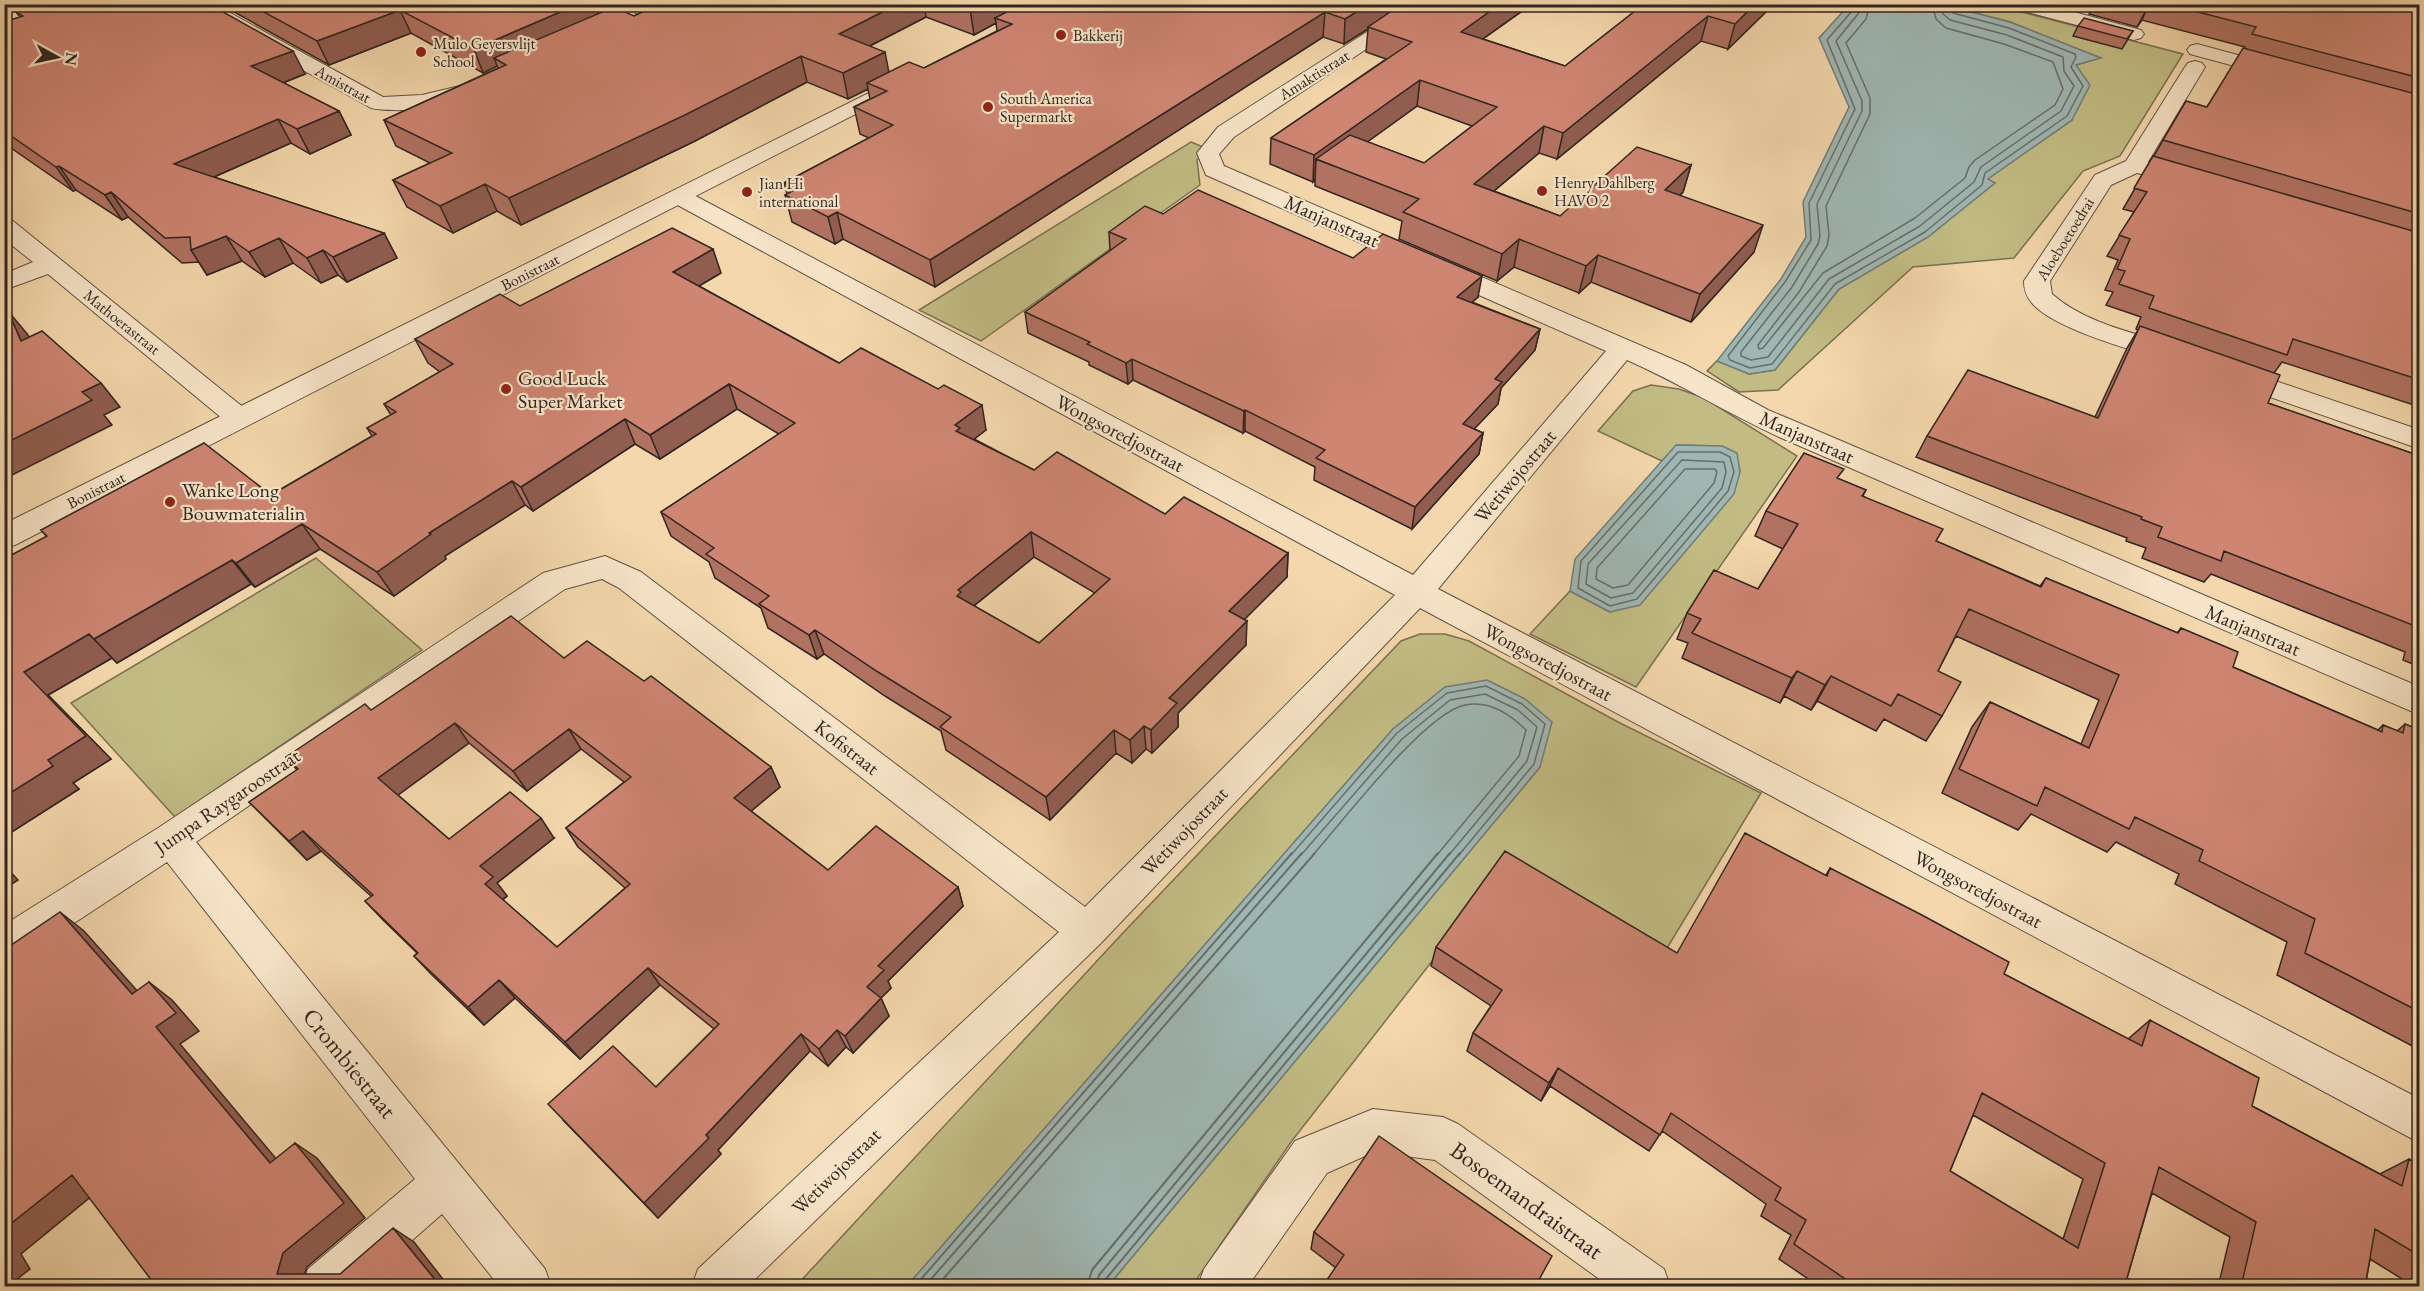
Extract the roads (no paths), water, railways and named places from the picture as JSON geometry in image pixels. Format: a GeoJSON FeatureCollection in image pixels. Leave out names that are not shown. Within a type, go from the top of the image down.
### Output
{"type":"FeatureCollection","features":[{"type":"Feature","properties":{"kind":"street"},"geometry":{"type":"LineString","coordinates":[[4,19],[49,4]]}},
{"type":"Feature","properties":{"kind":"street","name":"Amistraat"},"geometry":{"type":"LineString","coordinates":[[199,4],[379,103],[411,104],[444,100],[487,81]]}},
{"type":"Feature","properties":{"kind":"street","name":"Amaktistraat"},"geometry":{"type":"LineString","coordinates":[[1208,153],[1226,132],[1425,4]]}},
{"type":"Feature","properties":{"kind":"street"},"geometry":{"type":"LineString","coordinates":[[2019,4],[2134,34]]}},
{"type":"Feature","properties":{"kind":"street"},"geometry":{"type":"LineString","coordinates":[[2214,187],[2135,166],[2196,59],[2297,77]]}},
{"type":"Feature","properties":{"kind":"street","name":"Bonistraat"},"geometry":{"type":"LineString","coordinates":[[4,537],[931,68]]}},
{"type":"Feature","properties":{"kind":"street","name":"Manjanstraat"},"geometry":{"type":"LineString","coordinates":[[1208,153],[1214,170],[1676,371],[1779,425],[2420,702]]}},
{"type":"Feature","properties":{"kind":"street","name":"Aloeboetoedrai"},"geometry":{"type":"LineString","coordinates":[[2135,166],[2103,180],[2037,281],[2037,289],[2041,298],[2062,314],[2420,440]]}},
{"type":"Feature","properties":{"kind":"street","name":"Wongsoredjostraat"},"geometry":{"type":"LineString","coordinates":[[680,196],[1417,592],[2420,1122]]}},
{"type":"Feature","properties":{"kind":"street","name":"Mathoerastraat"},"geometry":{"type":"LineString","coordinates":[[4,226],[238,417]]}},
{"type":"Feature","properties":{"kind":"street"},"geometry":{"type":"LineString","coordinates":[[4,283],[51,264]]}},
{"type":"Feature","properties":{"kind":"street","name":"Wetiwojostraat"},"geometry":{"type":"LineString","coordinates":[[715,1287],[1087,931],[1417,592],[1623,348]]}},
{"type":"Feature","properties":{"kind":"street","name":"Jumpa Raygaroostraat"},"geometry":{"type":"LineString","coordinates":[[4,947],[171,839],[554,581],[604,567]]}},
{"type":"Feature","properties":{"kind":"street","name":"Kofistraat"},"geometry":{"type":"LineString","coordinates":[[604,567],[630,580],[1087,931]]}},
{"type":"Feature","properties":{"kind":"street","name":"Crombiestraat"},"geometry":{"type":"LineString","coordinates":[[171,839],[528,1287]]}},
{"type":"Feature","properties":{"kind":"street","name":"Bosoemandraistraat"},"geometry":{"type":"LineString","coordinates":[[1221,1287],[1311,1157],[1373,1130],[1443,1139],[1647,1287]]}},
{"type":"Feature","properties":{"kind":"street"},"geometry":{"type":"LineString","coordinates":[[325,1287],[445,1182]]}},
{"type":"Feature","properties":{"kind":"water"},"geometry":{"type":"Polygon","coordinates":[[[1849,5],[1944,5],[2010,22],[2101,58],[2076,65],[2090,85],[2072,120],[1988,179],[1995,183],[1928,237],[1839,289],[1775,370],[1749,374],[1717,361],[1781,279],[1806,237],[1803,202],[1849,107],[1819,38],[1849,5]]]}},
{"type":"Feature","properties":{"kind":"water"},"geometry":{"type":"Polygon","coordinates":[[[1676,445],[1722,446],[1737,453],[1740,472],[1734,494],[1640,605],[1610,612],[1570,591],[1575,559],[1676,445]]]}},
{"type":"Feature","properties":{"kind":"water"},"geometry":{"type":"Polygon","coordinates":[[[1487,680],[1525,699],[1552,722],[1540,767],[1108,1286],[907,1286],[1393,729],[1445,687],[1487,680]]]}},
{"type":"Feature","properties":{"kind":"place","name":"Bakkerij"},"geometry":{"type":"Point","coordinates":[1061,35]}},
{"type":"Feature","properties":{"kind":"place","name":"Mulo Geyersvlijt School"},"geometry":{"type":"Point","coordinates":[421,52]}},
{"type":"Feature","properties":{"kind":"place","name":"South America Supermarkt"},"geometry":{"type":"Point","coordinates":[988,107]}},
{"type":"Feature","properties":{"kind":"place","name":"Henry Dahlberg HAVO 2"},"geometry":{"type":"Point","coordinates":[1542,191]}},
{"type":"Feature","properties":{"kind":"place","name":"Jian Hi international"},"geometry":{"type":"Point","coordinates":[747,192]}},
{"type":"Feature","properties":{"kind":"place","name":"Good Luck Super Market"},"geometry":{"type":"Point","coordinates":[506,389]}},
{"type":"Feature","properties":{"kind":"place","name":"Wanke Long Bouwmaterialin"},"geometry":{"type":"Point","coordinates":[170,502]}}]}
